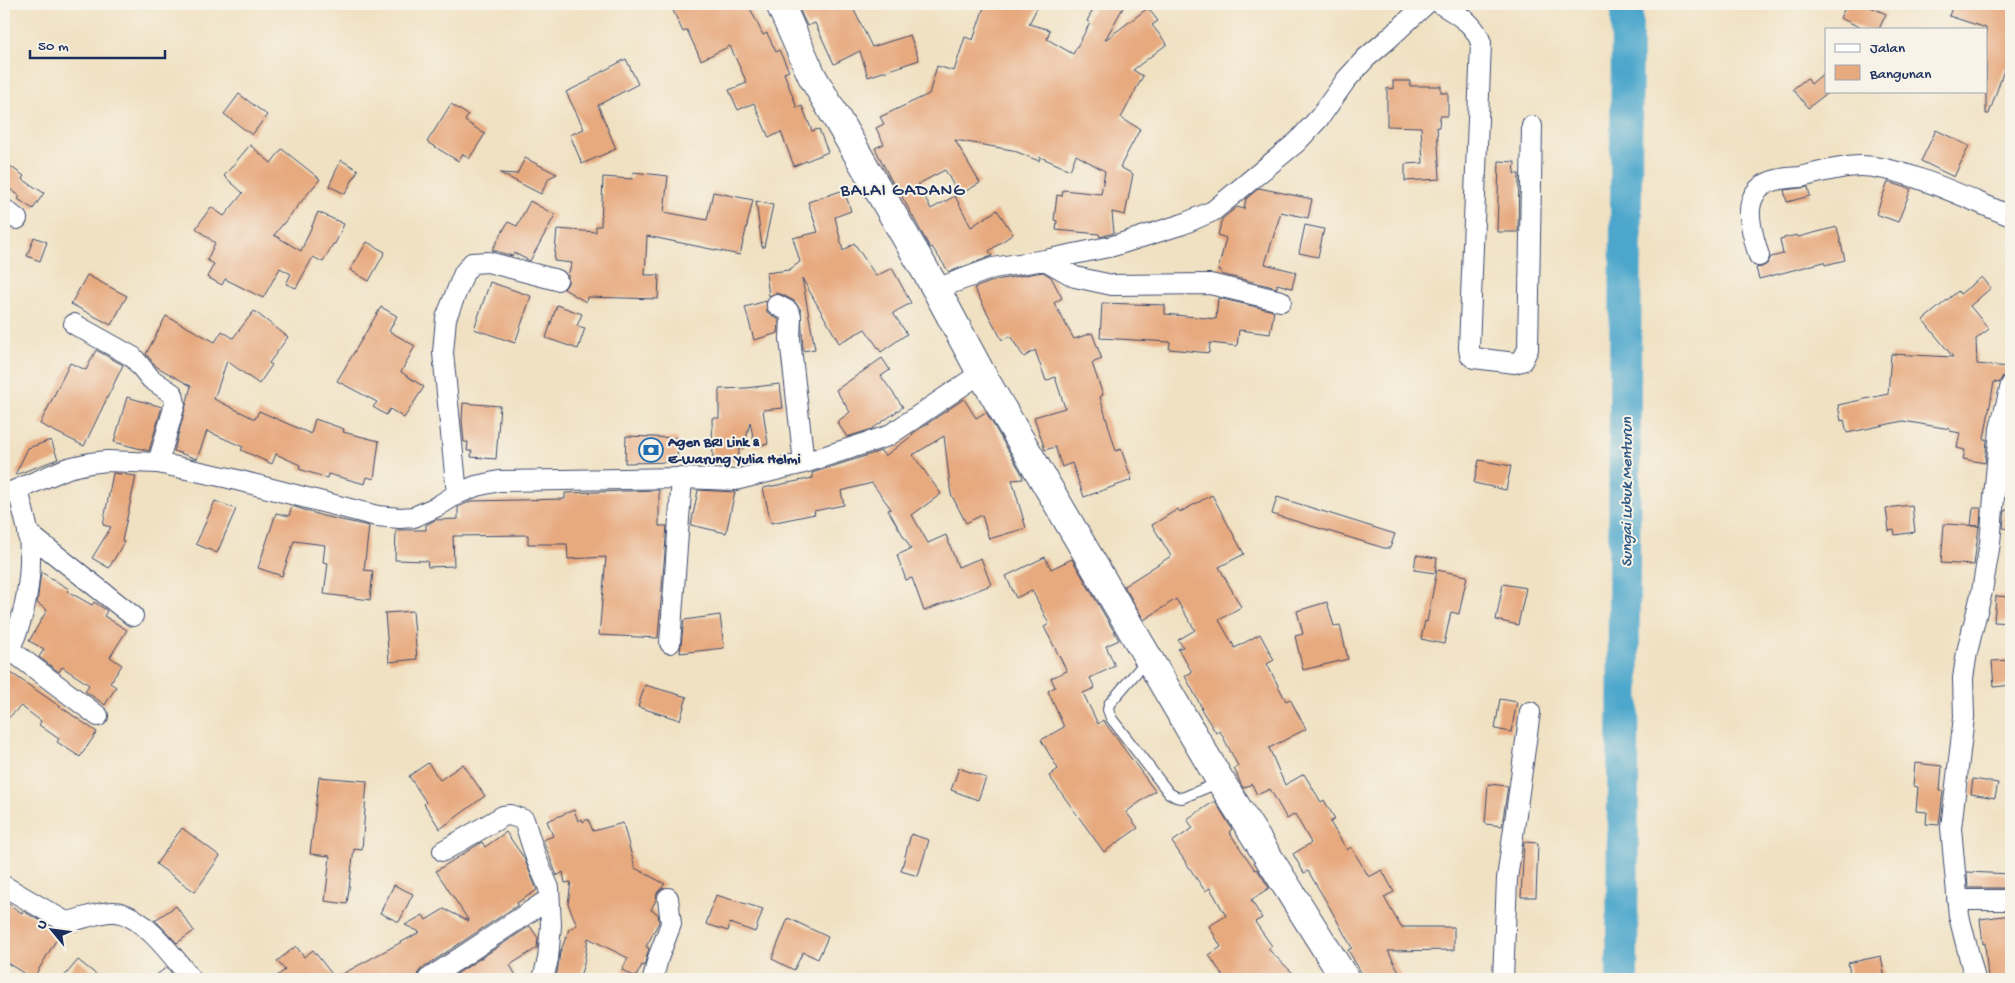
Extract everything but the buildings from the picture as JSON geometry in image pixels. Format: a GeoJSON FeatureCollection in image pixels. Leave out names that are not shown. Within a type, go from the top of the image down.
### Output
{"type":"FeatureCollection","features":[{"type":"Feature","properties":{"kind":"street"},"geometry":{"type":"LineString","coordinates":[[780,4],[812,76],[936,289],[981,373],[1221,782],[1345,979]]}},
{"type":"Feature","properties":{"kind":"street"},"geometry":{"type":"LineString","coordinates":[[936,289],[993,268],[1045,260],[1113,246],[1183,224],[1213,211],[1297,142],[1320,117],[1346,80],[1366,58],[1426,4]]}},
{"type":"Feature","properties":{"kind":"street"},"geometry":{"type":"LineString","coordinates":[[1441,4],[1472,26],[1478,33],[1481,43],[1469,348],[1470,355],[1474,358],[1515,363],[1522,361],[1528,349],[1532,126]]}},
{"type":"Feature","properties":{"kind":"street"},"geometry":{"type":"LineString","coordinates":[[1759,256],[1750,218],[1751,203],[1755,194],[1770,182],[1838,169],[1860,166],[1886,169],[1934,185],[2011,216]]}},
{"type":"Feature","properties":{"kind":"street"},"geometry":{"type":"LineString","coordinates":[[1045,260],[1075,277],[1112,285],[1210,284],[1281,301]]}},
{"type":"Feature","properties":{"kind":"street"},"geometry":{"type":"LineString","coordinates":[[457,494],[443,353],[446,318],[464,272],[472,263],[488,262],[557,280]]}},
{"type":"Feature","properties":{"kind":"street"},"geometry":{"type":"LineString","coordinates":[[777,305],[788,311],[791,316],[790,339],[804,463]]}},
{"type":"Feature","properties":{"kind":"street"},"geometry":{"type":"LineString","coordinates":[[74,324],[133,357],[152,379],[174,394],[174,404],[158,463]]}},
{"type":"Feature","properties":{"kind":"street"},"geometry":{"type":"LineString","coordinates":[[98,716],[6,653],[20,621],[28,588],[28,532],[11,492],[68,468],[107,461],[158,463],[228,478],[377,516],[414,517],[438,506],[457,494],[476,486],[499,481],[682,478],[735,480],[804,463],[888,436],[981,373]]}},
{"type":"Feature","properties":{"kind":"street"},"geometry":{"type":"LineString","coordinates":[[1975,979],[1959,916],[1951,828],[1964,718],[1963,678],[1966,652],[1982,591],[1990,542],[2000,429],[2011,385]]}},
{"type":"Feature","properties":{"kind":"street"},"geometry":{"type":"LineString","coordinates":[[670,643],[682,478]]}},
{"type":"Feature","properties":{"kind":"street"},"geometry":{"type":"LineString","coordinates":[[28,532],[134,616]]}},
{"type":"Feature","properties":{"kind":"street"},"geometry":{"type":"LineString","coordinates":[[1503,979],[1507,879],[1530,712]]}},
{"type":"Feature","properties":{"kind":"street"},"geometry":{"type":"LineString","coordinates":[[443,851],[503,816],[510,815],[524,820],[536,858],[549,888],[551,925],[548,959],[543,979]]}},
{"type":"Feature","properties":{"kind":"street"},"geometry":{"type":"LineString","coordinates":[[4,886],[68,922],[113,912],[130,917],[157,938],[191,979]]}},
{"type":"Feature","properties":{"kind":"street"},"geometry":{"type":"LineString","coordinates":[[653,979],[670,924],[668,898]]}},
{"type":"Feature","properties":{"kind":"street"},"geometry":{"type":"LineString","coordinates":[[428,979],[549,900]]}},
{"type":"Feature","properties":{"kind":"street"},"geometry":{"type":"LineString","coordinates":[[1957,900],[2011,900]]}},
{"type":"Feature","properties":{"kind":"lane"},"geometry":{"type":"LineString","coordinates":[[1148,659],[1109,704],[1108,710],[1111,718],[1169,793],[1182,798],[1221,782]]}},
{"type":"Feature","properties":{"kind":"waterway","name":"Sungai Lubuk Menturun"},"geometry":{"type":"LineString","coordinates":[[1622,979],[1627,4]]}},
{"type":"Feature","properties":{"kind":"place","name":"Agen BRI Link & E-Warung Yulia Helmi"},"geometry":{"type":"Point","coordinates":[651,450]}},
{"type":"Feature","properties":{"kind":"district","name":"BALAI GADANG"},"geometry":{"type":"Point","coordinates":[903,189]}}]}
